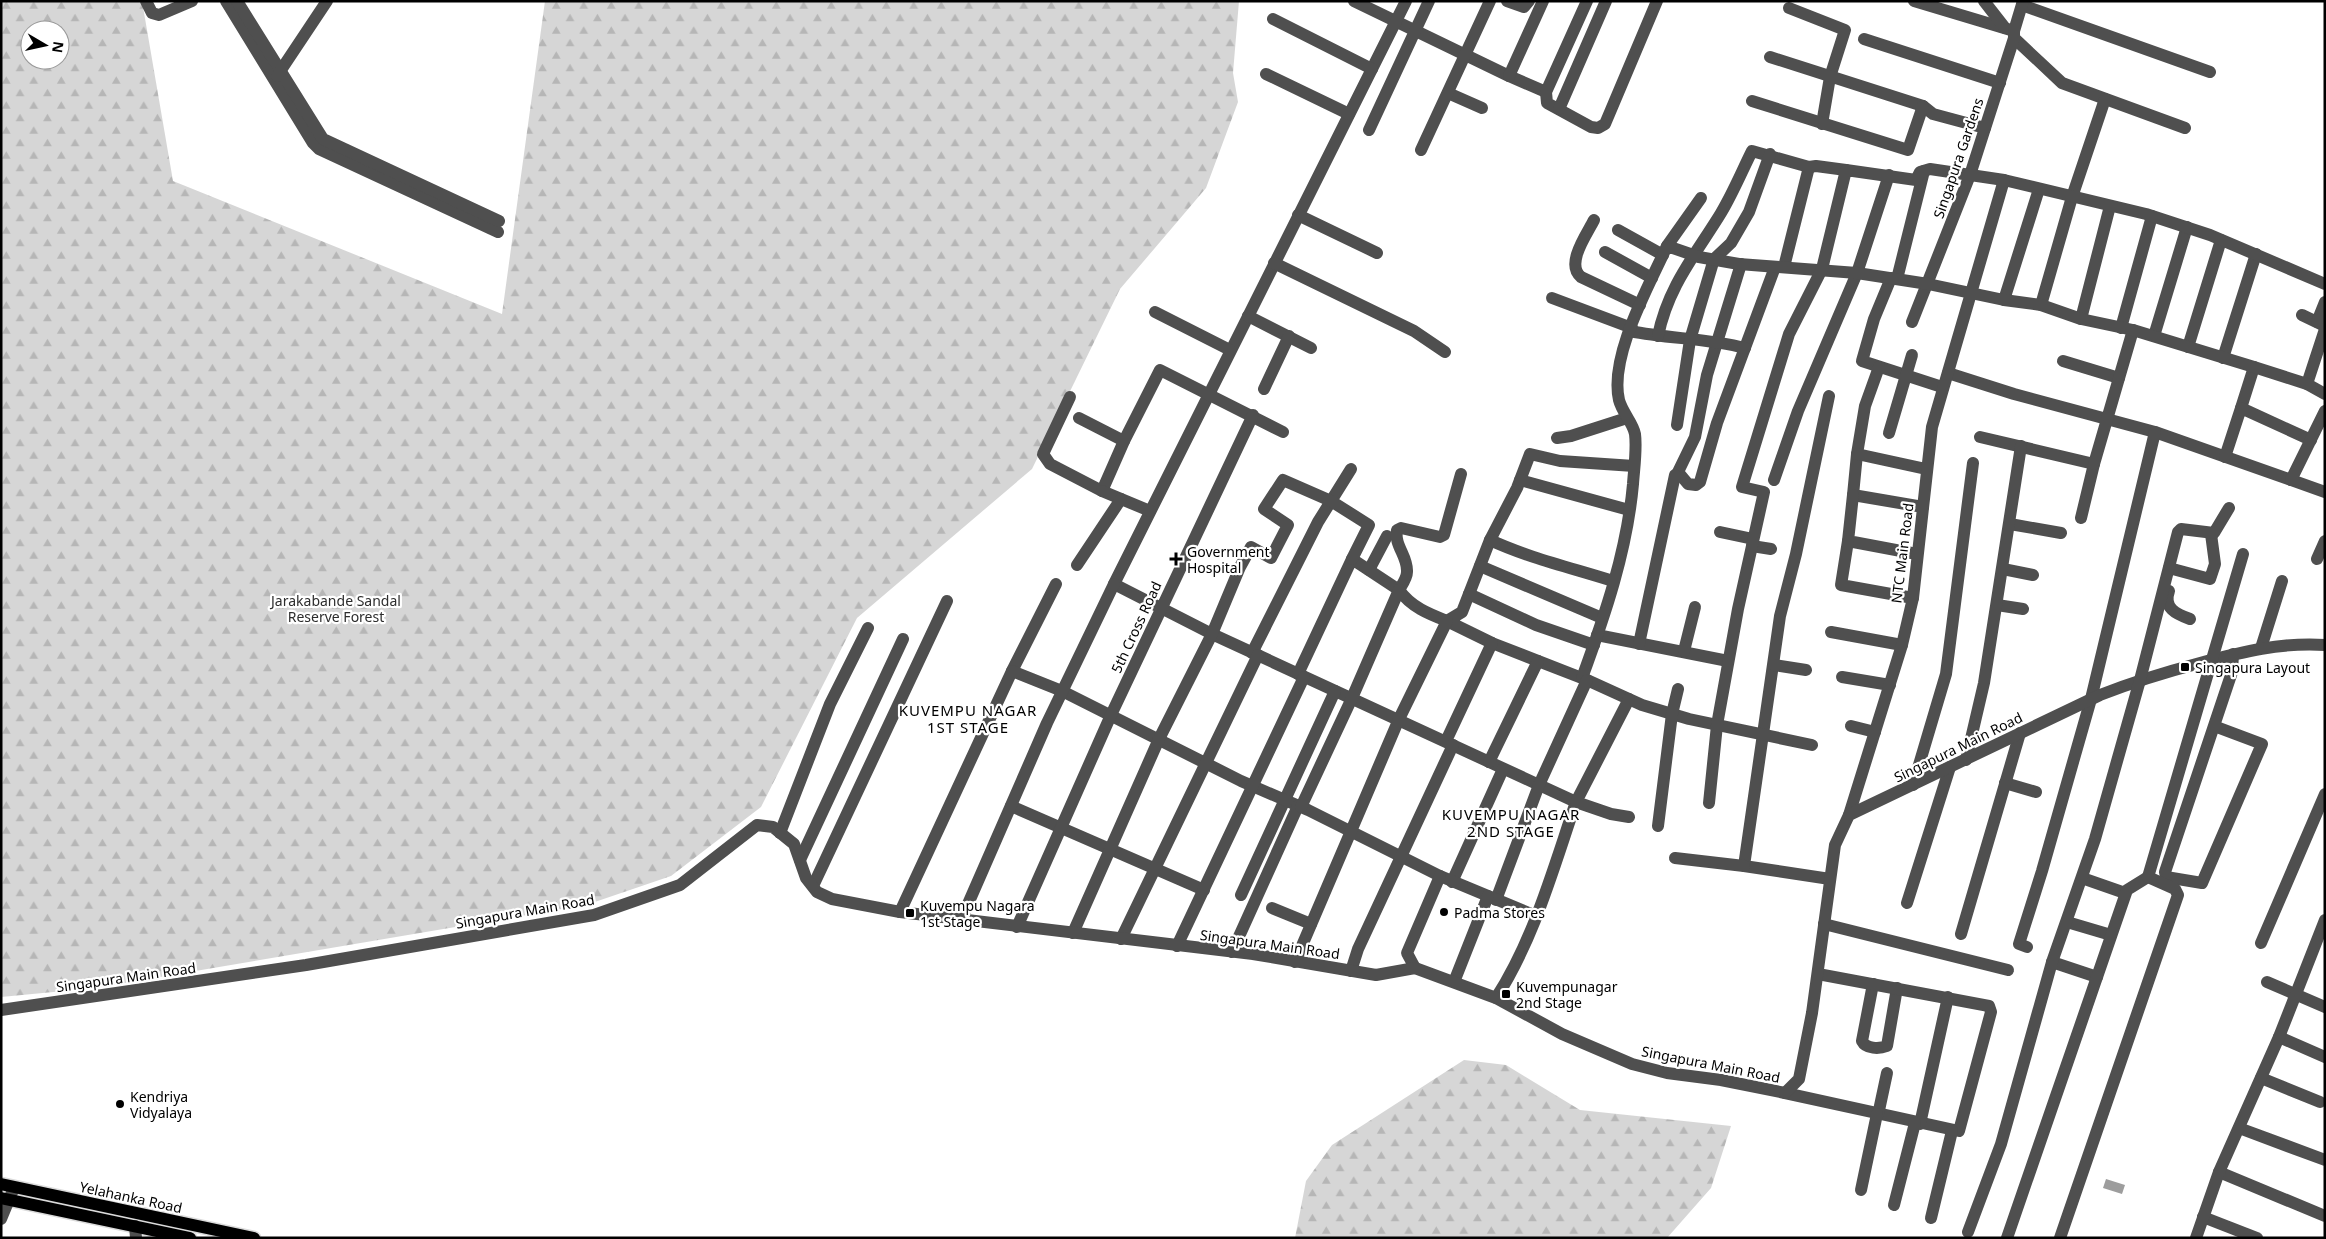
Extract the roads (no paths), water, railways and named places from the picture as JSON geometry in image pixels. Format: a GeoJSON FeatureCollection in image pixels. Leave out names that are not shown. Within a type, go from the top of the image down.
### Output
{"type":"FeatureCollection","features":[{"type":"Feature","properties":{"kind":"main road","name":"Yelahanka Road"},"geometry":{"type":"LineString","coordinates":[[7,1192],[135,1232],[190,1238]]}},
{"type":"Feature","properties":{"kind":"main road","name":"Yelahanka Road"},"geometry":{"type":"LineString","coordinates":[[7,1192],[254,1238]]}},
{"type":"Feature","properties":{"kind":"street"},"geometry":{"type":"LineString","coordinates":[[146,1],[152,13],[159,16],[192,1]]}},
{"type":"Feature","properties":{"kind":"street"},"geometry":{"type":"LineString","coordinates":[[226,1],[278,76]]}},
{"type":"Feature","properties":{"kind":"street"},"geometry":{"type":"LineString","coordinates":[[237,1],[319,149],[498,226]]}},
{"type":"Feature","properties":{"kind":"street"},"geometry":{"type":"LineString","coordinates":[[1354,1],[1546,92]]}},
{"type":"Feature","properties":{"kind":"street"},"geometry":{"type":"LineString","coordinates":[[961,920],[1062,691],[1207,394],[1406,1]]}},
{"type":"Feature","properties":{"kind":"street"},"geometry":{"type":"LineString","coordinates":[[1369,130],[1429,1]]}},
{"type":"Feature","properties":{"kind":"street"},"geometry":{"type":"LineString","coordinates":[[1421,150],[1490,1]]}},
{"type":"Feature","properties":{"kind":"street"},"geometry":{"type":"LineString","coordinates":[[1507,1],[1524,7],[1529,1]]}},
{"type":"Feature","properties":{"kind":"street"},"geometry":{"type":"LineString","coordinates":[[1509,76],[1543,1]]}},
{"type":"Feature","properties":{"kind":"street"},"geometry":{"type":"LineString","coordinates":[[1586,1],[1546,92],[1547,103],[1591,127],[1598,128],[1605,124],[1657,1]]}},
{"type":"Feature","properties":{"kind":"street"},"geometry":{"type":"LineString","coordinates":[[1559,109],[1606,1]]}},
{"type":"Feature","properties":{"kind":"street"},"geometry":{"type":"LineString","coordinates":[[1914,1],[2011,32]]}},
{"type":"Feature","properties":{"kind":"street"},"geometry":{"type":"LineString","coordinates":[[1984,1],[2011,32],[2062,83],[2184,128]]}},
{"type":"Feature","properties":{"kind":"street"},"geometry":{"type":"LineString","coordinates":[[278,76],[324,3]]}},
{"type":"Feature","properties":{"kind":"street"},"geometry":{"type":"LineString","coordinates":[[2022,3],[2210,72]]}},
{"type":"Feature","properties":{"kind":"street","name":"Singapura Gardens"},"geometry":{"type":"LineString","coordinates":[[1912,322],[1970,175],[2000,83],[2011,32],[2022,3]]}},
{"type":"Feature","properties":{"kind":"street"},"geometry":{"type":"LineString","coordinates":[[1789,8],[1845,30],[1830,77],[1822,124]]}},
{"type":"Feature","properties":{"kind":"street"},"geometry":{"type":"LineString","coordinates":[[1274,19],[1372,69]]}},
{"type":"Feature","properties":{"kind":"street"},"geometry":{"type":"LineString","coordinates":[[1864,39],[2000,83]]}},
{"type":"Feature","properties":{"kind":"street"},"geometry":{"type":"LineString","coordinates":[[1770,57],[1923,106],[1933,114],[1985,128]]}},
{"type":"Feature","properties":{"kind":"street"},"geometry":{"type":"LineString","coordinates":[[1266,74],[1348,114]]}},
{"type":"Feature","properties":{"kind":"street"},"geometry":{"type":"LineString","coordinates":[[1448,93],[1482,108]]}},
{"type":"Feature","properties":{"kind":"street"},"geometry":{"type":"LineString","coordinates":[[2041,305],[2072,197],[2105,99]]}},
{"type":"Feature","properties":{"kind":"street"},"geometry":{"type":"LineString","coordinates":[[1752,101],[1908,150],[1923,106]]}},
{"type":"Feature","properties":{"kind":"street"},"geometry":{"type":"LineString","coordinates":[[1658,336],[1668,305],[1692,254],[1721,212],[1752,151],[1770,154],[1809,167],[1816,166],[1916,180],[1920,172],[1925,169],[2004,180],[2152,216],[2187,227],[2325,284]]}},
{"type":"Feature","properties":{"kind":"street"},"geometry":{"type":"LineString","coordinates":[[1677,425],[1690,340],[1714,259],[1731,243],[1749,212],[1770,154]]}},
{"type":"Feature","properties":{"kind":"street"},"geometry":{"type":"LineString","coordinates":[[1741,264],[1726,307],[1701,399],[1700,419],[1695,437],[1678,472],[1688,484],[1696,485],[1700,482],[1717,423],[1745,348],[1779,267],[1809,167]]}},
{"type":"Feature","properties":{"kind":"street"},"geometry":{"type":"LineString","coordinates":[[1925,169],[1894,278],[1874,319],[1862,361],[1942,387]]}},
{"type":"Feature","properties":{"kind":"street"},"geometry":{"type":"LineString","coordinates":[[1709,803],[1717,724],[1728,661],[1764,492],[1742,487],[1789,334],[1822,270],[1846,170]]}},
{"type":"Feature","properties":{"kind":"street"},"geometry":{"type":"LineString","coordinates":[[1774,480],[1808,384],[1857,273],[1889,175]]}},
{"type":"Feature","properties":{"kind":"street","name":"NTC Main Road"},"geometry":{"type":"LineString","coordinates":[[1849,815],[1902,645],[1913,598],[1932,427],[1942,387],[1948,373],[2004,180]]}},
{"type":"Feature","properties":{"kind":"street"},"geometry":{"type":"LineString","coordinates":[[2004,300],[2039,189]]}},
{"type":"Feature","properties":{"kind":"street"},"geometry":{"type":"LineString","coordinates":[[1454,982],[1492,898],[1538,785],[1585,679],[1626,537],[1634,466],[1635,434],[1619,400],[1618,372],[1626,341],[1665,250],[1701,198]]}},
{"type":"Feature","properties":{"kind":"street"},"geometry":{"type":"LineString","coordinates":[[2081,319],[2110,206]]}},
{"type":"Feature","properties":{"kind":"street"},"geometry":{"type":"LineString","coordinates":[[1298,215],[1377,253]]}},
{"type":"Feature","properties":{"kind":"street"},"geometry":{"type":"LineString","coordinates":[[2081,518],[2094,464],[2119,378],[2127,329],[2152,216]]}},
{"type":"Feature","properties":{"kind":"street"},"geometry":{"type":"LineString","coordinates":[[1594,220],[1582,243],[1574,266],[1575,272],[1580,277],[1640,305]]}},
{"type":"Feature","properties":{"kind":"street"},"geometry":{"type":"LineString","coordinates":[[2154,336],[2187,227]]}},
{"type":"Feature","properties":{"kind":"street"},"geometry":{"type":"LineString","coordinates":[[1618,230],[1665,250],[1741,264],[1857,273],[1894,278],[2004,300],[2041,305],[2081,319],[2154,336],[2254,367],[2306,384],[2325,394]]}},
{"type":"Feature","properties":{"kind":"street"},"geometry":{"type":"LineString","coordinates":[[2188,347],[2221,240]]}},
{"type":"Feature","properties":{"kind":"street"},"geometry":{"type":"LineString","coordinates":[[1605,252],[1652,278]]}},
{"type":"Feature","properties":{"kind":"street"},"geometry":{"type":"LineString","coordinates":[[2223,358],[2256,254]]}},
{"type":"Feature","properties":{"kind":"street"},"geometry":{"type":"LineString","coordinates":[[1274,263],[1414,331],[1445,352]]}},
{"type":"Feature","properties":{"kind":"street"},"geometry":{"type":"LineString","coordinates":[[1552,298],[1631,329],[1658,336],[1717,341],[1745,348]]}},
{"type":"Feature","properties":{"kind":"street"},"geometry":{"type":"LineString","coordinates":[[2306,384],[2322,326],[2325,302]]}},
{"type":"Feature","properties":{"kind":"street"},"geometry":{"type":"LineString","coordinates":[[1156,312],[1230,350]]}},
{"type":"Feature","properties":{"kind":"street"},"geometry":{"type":"LineString","coordinates":[[2302,315],[2322,326]]}},
{"type":"Feature","properties":{"kind":"street"},"geometry":{"type":"LineString","coordinates":[[1248,316],[1311,348]]}},
{"type":"Feature","properties":{"kind":"street"},"geometry":{"type":"LineString","coordinates":[[1264,389],[1289,336]]}},
{"type":"Feature","properties":{"kind":"street"},"geometry":{"type":"LineString","coordinates":[[1889,433],[1912,355]]}},
{"type":"Feature","properties":{"kind":"street"},"geometry":{"type":"LineString","coordinates":[[2063,361],[2119,378]]}},
{"type":"Feature","properties":{"kind":"street"},"geometry":{"type":"LineString","coordinates":[[1878,367],[1865,406],[1857,454],[1848,541],[1841,585],[1913,598]]}},
{"type":"Feature","properties":{"kind":"street"},"geometry":{"type":"LineString","coordinates":[[2225,457],[2254,367]]}},
{"type":"Feature","properties":{"kind":"street"},"geometry":{"type":"LineString","coordinates":[[1102,491],[1124,441],[1160,370],[1253,415],[1283,432]]}},
{"type":"Feature","properties":{"kind":"street"},"geometry":{"type":"LineString","coordinates":[[1948,373],[2014,394],[2155,432],[2325,492]]}},
{"type":"Feature","properties":{"kind":"street"},"geometry":{"type":"LineString","coordinates":[[1070,396],[1043,454],[1050,464],[1102,491],[1150,511]]}},
{"type":"Feature","properties":{"kind":"street"},"geometry":{"type":"LineString","coordinates":[[1744,866],[1761,734],[1774,665],[1780,616],[1796,554],[1829,396]]}},
{"type":"Feature","properties":{"kind":"street"},"geometry":{"type":"LineString","coordinates":[[2241,408],[2311,440]]}},
{"type":"Feature","properties":{"kind":"street"},"geometry":{"type":"LineString","coordinates":[[2291,480],[2325,411]]}},
{"type":"Feature","properties":{"kind":"street","name":"5th Cross Road"},"geometry":{"type":"LineString","coordinates":[[1017,927],[1111,715],[1253,415]]}},
{"type":"Feature","properties":{"kind":"street"},"geometry":{"type":"LineString","coordinates":[[1079,418],[1124,441]]}},
{"type":"Feature","properties":{"kind":"street"},"geometry":{"type":"LineString","coordinates":[[1558,438],[1571,436],[1627,418]]}},
{"type":"Feature","properties":{"kind":"street"},"geometry":{"type":"LineString","coordinates":[[2027,947],[2018,944],[2042,871],[2091,699],[2155,432]]}},
{"type":"Feature","properties":{"kind":"street"},"geometry":{"type":"LineString","coordinates":[[1980,437],[2094,464]]}},
{"type":"Feature","properties":{"kind":"street"},"geometry":{"type":"LineString","coordinates":[[1966,760],[1982,694],[2021,446]]}},
{"type":"Feature","properties":{"kind":"street"},"geometry":{"type":"LineString","coordinates":[[1295,962],[1399,719],[1447,621],[1462,612],[1490,540],[1520,480],[1530,454],[1560,461],[1634,466]]}},
{"type":"Feature","properties":{"kind":"street"},"geometry":{"type":"LineString","coordinates":[[1857,454],[1926,469]]}},
{"type":"Feature","properties":{"kind":"street"},"geometry":{"type":"LineString","coordinates":[[1913,785],[1946,674],[1973,463]]}},
{"type":"Feature","properties":{"kind":"street"},"geometry":{"type":"LineString","coordinates":[[1121,939],[1206,763],[1255,654],[1318,522],[1351,469]]}},
{"type":"Feature","properties":{"kind":"street"},"geometry":{"type":"LineString","coordinates":[[1232,952],[1352,698],[1407,574],[1406,561],[1396,537],[1397,530],[1401,528],[1440,537],[1444,535],[1461,474]]}},
{"type":"Feature","properties":{"kind":"street"},"geometry":{"type":"LineString","coordinates":[[1639,644],[1675,475]]}},
{"type":"Feature","properties":{"kind":"street"},"geometry":{"type":"LineString","coordinates":[[1073,933],[1159,740],[1212,634],[1240,567],[1251,547],[1271,558],[1288,525],[1264,509],[1283,480],[1332,501],[1369,525],[1352,559],[1253,787],[1177,946]]}},
{"type":"Feature","properties":{"kind":"street"},"geometry":{"type":"LineString","coordinates":[[1520,480],[1629,510]]}},
{"type":"Feature","properties":{"kind":"street"},"geometry":{"type":"LineString","coordinates":[[1853,495],[1923,507]]}},
{"type":"Feature","properties":{"kind":"street"},"geometry":{"type":"LineString","coordinates":[[1077,565],[1121,499]]}},
{"type":"Feature","properties":{"kind":"street"},"geometry":{"type":"LineString","coordinates":[[2190,619],[2176,614],[2167,600],[2175,570],[2180,530],[2211,534],[2217,529],[2229,508]]}},
{"type":"Feature","properties":{"kind":"street"},"geometry":{"type":"LineString","coordinates":[[2010,524],[2061,533]]}},
{"type":"Feature","properties":{"kind":"street"},"geometry":{"type":"LineString","coordinates":[[1720,532],[1771,549]]}},
{"type":"Feature","properties":{"kind":"street"},"geometry":{"type":"LineString","coordinates":[[2175,570],[2210,579],[2214,564],[2211,534]]}},
{"type":"Feature","properties":{"kind":"street"},"geometry":{"type":"LineString","coordinates":[[1369,570],[1387,536]]}},
{"type":"Feature","properties":{"kind":"street"},"geometry":{"type":"LineString","coordinates":[[1490,540],[1519,554],[1548,560],[1613,581]]}},
{"type":"Feature","properties":{"kind":"street"},"geometry":{"type":"LineString","coordinates":[[2317,559],[2325,540]]}},
{"type":"Feature","properties":{"kind":"street"},"geometry":{"type":"LineString","coordinates":[[1848,541],[1917,554]]}},
{"type":"Feature","properties":{"kind":"street"},"geometry":{"type":"LineString","coordinates":[[2007,1238],[2125,893],[2130,886],[2148,877],[2243,554]]}},
{"type":"Feature","properties":{"kind":"street"},"geometry":{"type":"LineString","coordinates":[[1352,559],[1399,590],[1403,596],[1423,612],[1447,621],[1492,643],[1585,679],[1629,699],[1672,714],[1812,745]]}},
{"type":"Feature","properties":{"kind":"street"},"geometry":{"type":"LineString","coordinates":[[1480,566],[1602,618]]}},
{"type":"Feature","properties":{"kind":"street"},"geometry":{"type":"LineString","coordinates":[[2003,569],[2033,575]]}},
{"type":"Feature","properties":{"kind":"street"},"geometry":{"type":"LineString","coordinates":[[1968,1232],[2001,1144],[2052,962],[2082,878],[2140,680],[2175,570]]}},
{"type":"Feature","properties":{"kind":"street"},"geometry":{"type":"LineString","coordinates":[[2261,648],[2282,582]]}},
{"type":"Feature","properties":{"kind":"street"},"geometry":{"type":"LineString","coordinates":[[900,912],[1012,671],[1056,584]]}},
{"type":"Feature","properties":{"kind":"street"},"geometry":{"type":"LineString","coordinates":[[1114,584],[1161,610],[1538,785],[1576,802],[1611,814],[1629,817]]}},
{"type":"Feature","properties":{"kind":"street"},"geometry":{"type":"LineString","coordinates":[[1468,594],[1536,625],[1596,640],[1684,651],[1728,661]]}},
{"type":"Feature","properties":{"kind":"street"},"geometry":{"type":"LineString","coordinates":[[812,886],[947,602]]}},
{"type":"Feature","properties":{"kind":"street"},"geometry":{"type":"LineString","coordinates":[[1997,604],[2023,609]]}},
{"type":"Feature","properties":{"kind":"street"},"geometry":{"type":"LineString","coordinates":[[1684,651],[1695,607]]}},
{"type":"Feature","properties":{"kind":"street"},"geometry":{"type":"LineString","coordinates":[[780,833],[830,704],[868,628]]}},
{"type":"Feature","properties":{"kind":"street"},"geometry":{"type":"LineString","coordinates":[[1832,632],[1902,645]]}},
{"type":"Feature","properties":{"kind":"street"},"geometry":{"type":"LineString","coordinates":[[800,860],[903,639]]}},
{"type":"Feature","properties":{"kind":"street"},"geometry":{"type":"LineString","coordinates":[[1351,971],[1358,949],[1450,743],[1492,643]]}},
{"type":"Feature","properties":{"kind":"street","name":"Singapura Main Road"},"geometry":{"type":"LineString","coordinates":[[1,1010],[287,968],[594,915],[680,885],[757,825],[773,827],[794,844],[806,878],[817,892],[832,899],[900,912],[1232,952],[1376,976],[1415,968],[1496,998],[1562,1034],[1632,1064],[1667,1073],[1721,1080],[1784,1093],[1799,1079],[1818,974],[1835,845],[1849,815],[2091,699],[2140,680],[2261,648],[2300,643],[2325,645]]}},
{"type":"Feature","properties":{"kind":"street"},"geometry":{"type":"LineString","coordinates":[[2214,726],[2262,744],[2202,883],[2166,876],[2164,872],[2232,672],[2233,654]]}},
{"type":"Feature","properties":{"kind":"street"},"geometry":{"type":"LineString","coordinates":[[1489,762],[1538,661]]}},
{"type":"Feature","properties":{"kind":"street"},"geometry":{"type":"LineString","coordinates":[[1774,665],[1806,670]]}},
{"type":"Feature","properties":{"kind":"street"},"geometry":{"type":"LineString","coordinates":[[1012,671],[1062,691],[1253,787],[1300,806],[1446,879],[1536,916]]}},
{"type":"Feature","properties":{"kind":"street"},"geometry":{"type":"LineString","coordinates":[[1842,676],[1890,685]]}},
{"type":"Feature","properties":{"kind":"street"},"geometry":{"type":"LineString","coordinates":[[1658,826],[1672,714],[1678,689]]}},
{"type":"Feature","properties":{"kind":"street"},"geometry":{"type":"LineString","coordinates":[[1241,896],[1335,691]]}},
{"type":"Feature","properties":{"kind":"street"},"geometry":{"type":"LineString","coordinates":[[1496,998],[1511,974],[1536,916],[1576,802],[1629,699]]}},
{"type":"Feature","properties":{"kind":"street"},"geometry":{"type":"LineString","coordinates":[[1852,726],[1875,732]]}},
{"type":"Feature","properties":{"kind":"street"},"geometry":{"type":"LineString","coordinates":[[1961,934],[2020,733]]}},
{"type":"Feature","properties":{"kind":"street"},"geometry":{"type":"LineString","coordinates":[[1907,904],[1950,768]]}},
{"type":"Feature","properties":{"kind":"street"},"geometry":{"type":"LineString","coordinates":[[1415,968],[1407,954],[1503,769]]}},
{"type":"Feature","properties":{"kind":"street"},"geometry":{"type":"LineString","coordinates":[[2005,783],[2036,792]]}},
{"type":"Feature","properties":{"kind":"street"},"geometry":{"type":"LineString","coordinates":[[2261,943],[2325,794]]}},
{"type":"Feature","properties":{"kind":"street"},"geometry":{"type":"LineString","coordinates":[[1011,806],[1204,890]]}},
{"type":"Feature","properties":{"kind":"street"},"geometry":{"type":"LineString","coordinates":[[1676,858],[1830,879]]}},
{"type":"Feature","properties":{"kind":"street"},"geometry":{"type":"LineString","coordinates":[[2060,1238],[2178,895],[2175,889],[2148,877]]}},
{"type":"Feature","properties":{"kind":"street"},"geometry":{"type":"LineString","coordinates":[[2082,878],[2125,893]]}},
{"type":"Feature","properties":{"kind":"street"},"geometry":{"type":"LineString","coordinates":[[1272,908],[1312,924]]}},
{"type":"Feature","properties":{"kind":"street"},"geometry":{"type":"LineString","coordinates":[[2196,1238],[2219,1172],[2279,1037],[2325,920]]}},
{"type":"Feature","properties":{"kind":"street"},"geometry":{"type":"LineString","coordinates":[[2067,922],[2111,935]]}},
{"type":"Feature","properties":{"kind":"street"},"geometry":{"type":"LineString","coordinates":[[1824,924],[2008,970]]}},
{"type":"Feature","properties":{"kind":"street"},"geometry":{"type":"LineString","coordinates":[[2052,962],[2097,977]]}},
{"type":"Feature","properties":{"kind":"street"},"geometry":{"type":"LineString","coordinates":[[1784,1093],[1956,1132],[1960,1130],[1991,1009],[1989,1006],[1818,974]]}},
{"type":"Feature","properties":{"kind":"street"},"geometry":{"type":"LineString","coordinates":[[2267,982],[2325,1007]]}},
{"type":"Feature","properties":{"kind":"street"},"geometry":{"type":"LineString","coordinates":[[1872,984],[1862,1041],[1867,1046],[1880,1048],[1887,1046],[1897,988]]}},
{"type":"Feature","properties":{"kind":"street"},"geometry":{"type":"LineString","coordinates":[[1894,1205],[1917,1123],[1948,997]]}},
{"type":"Feature","properties":{"kind":"street"},"geometry":{"type":"LineString","coordinates":[[2279,1037],[2325,1057]]}},
{"type":"Feature","properties":{"kind":"street"},"geometry":{"type":"LineString","coordinates":[[1860,1190],[1887,1073]]}},
{"type":"Feature","properties":{"kind":"street"},"geometry":{"type":"LineString","coordinates":[[2261,1078],[2320,1102]]}},
{"type":"Feature","properties":{"kind":"street"},"geometry":{"type":"LineString","coordinates":[[2240,1128],[2325,1160]]}},
{"type":"Feature","properties":{"kind":"street"},"geometry":{"type":"LineString","coordinates":[[1931,1218],[1952,1131]]}},
{"type":"Feature","properties":{"kind":"street"},"geometry":{"type":"LineString","coordinates":[[2219,1172],[2325,1216]]}},
{"type":"Feature","properties":{"kind":"street"},"geometry":{"type":"LineString","coordinates":[[1,1219],[7,1192]]}},
{"type":"Feature","properties":{"kind":"street"},"geometry":{"type":"LineString","coordinates":[[2203,1218],[2256,1238]]}},
{"type":"Feature","properties":{"kind":"place","name":"Government Hospital"},"geometry":{"type":"Point","coordinates":[1176,559]}},
{"type":"Feature","properties":{"kind":"place","name":"Singapura Layout"},"geometry":{"type":"Point","coordinates":[2185,667]}},
{"type":"Feature","properties":{"kind":"place","name":"Padma Stores"},"geometry":{"type":"Point","coordinates":[1444,912]}},
{"type":"Feature","properties":{"kind":"place","name":"Kuvempu Nagara 1st Stage"},"geometry":{"type":"Point","coordinates":[910,913]}},
{"type":"Feature","properties":{"kind":"place","name":"Kuvempunagar 2nd Stage"},"geometry":{"type":"Point","coordinates":[1506,994]}},
{"type":"Feature","properties":{"kind":"place","name":"Kendriya Vidyalaya"},"geometry":{"type":"Point","coordinates":[120,1104]}},
{"type":"Feature","properties":{"kind":"district","name":"KUVEMPU NAGAR 1ST STAGE"},"geometry":{"type":"Point","coordinates":[968,718]}},
{"type":"Feature","properties":{"kind":"district","name":"KUVEMPU NAGAR 2ND STAGE"},"geometry":{"type":"Point","coordinates":[1511,822]}},
{"type":"Feature","properties":{"kind":"park label","name":"Jarakabande Sandal Reserve Forest"},"geometry":{"type":"Point","coordinates":[336,608]}}]}
